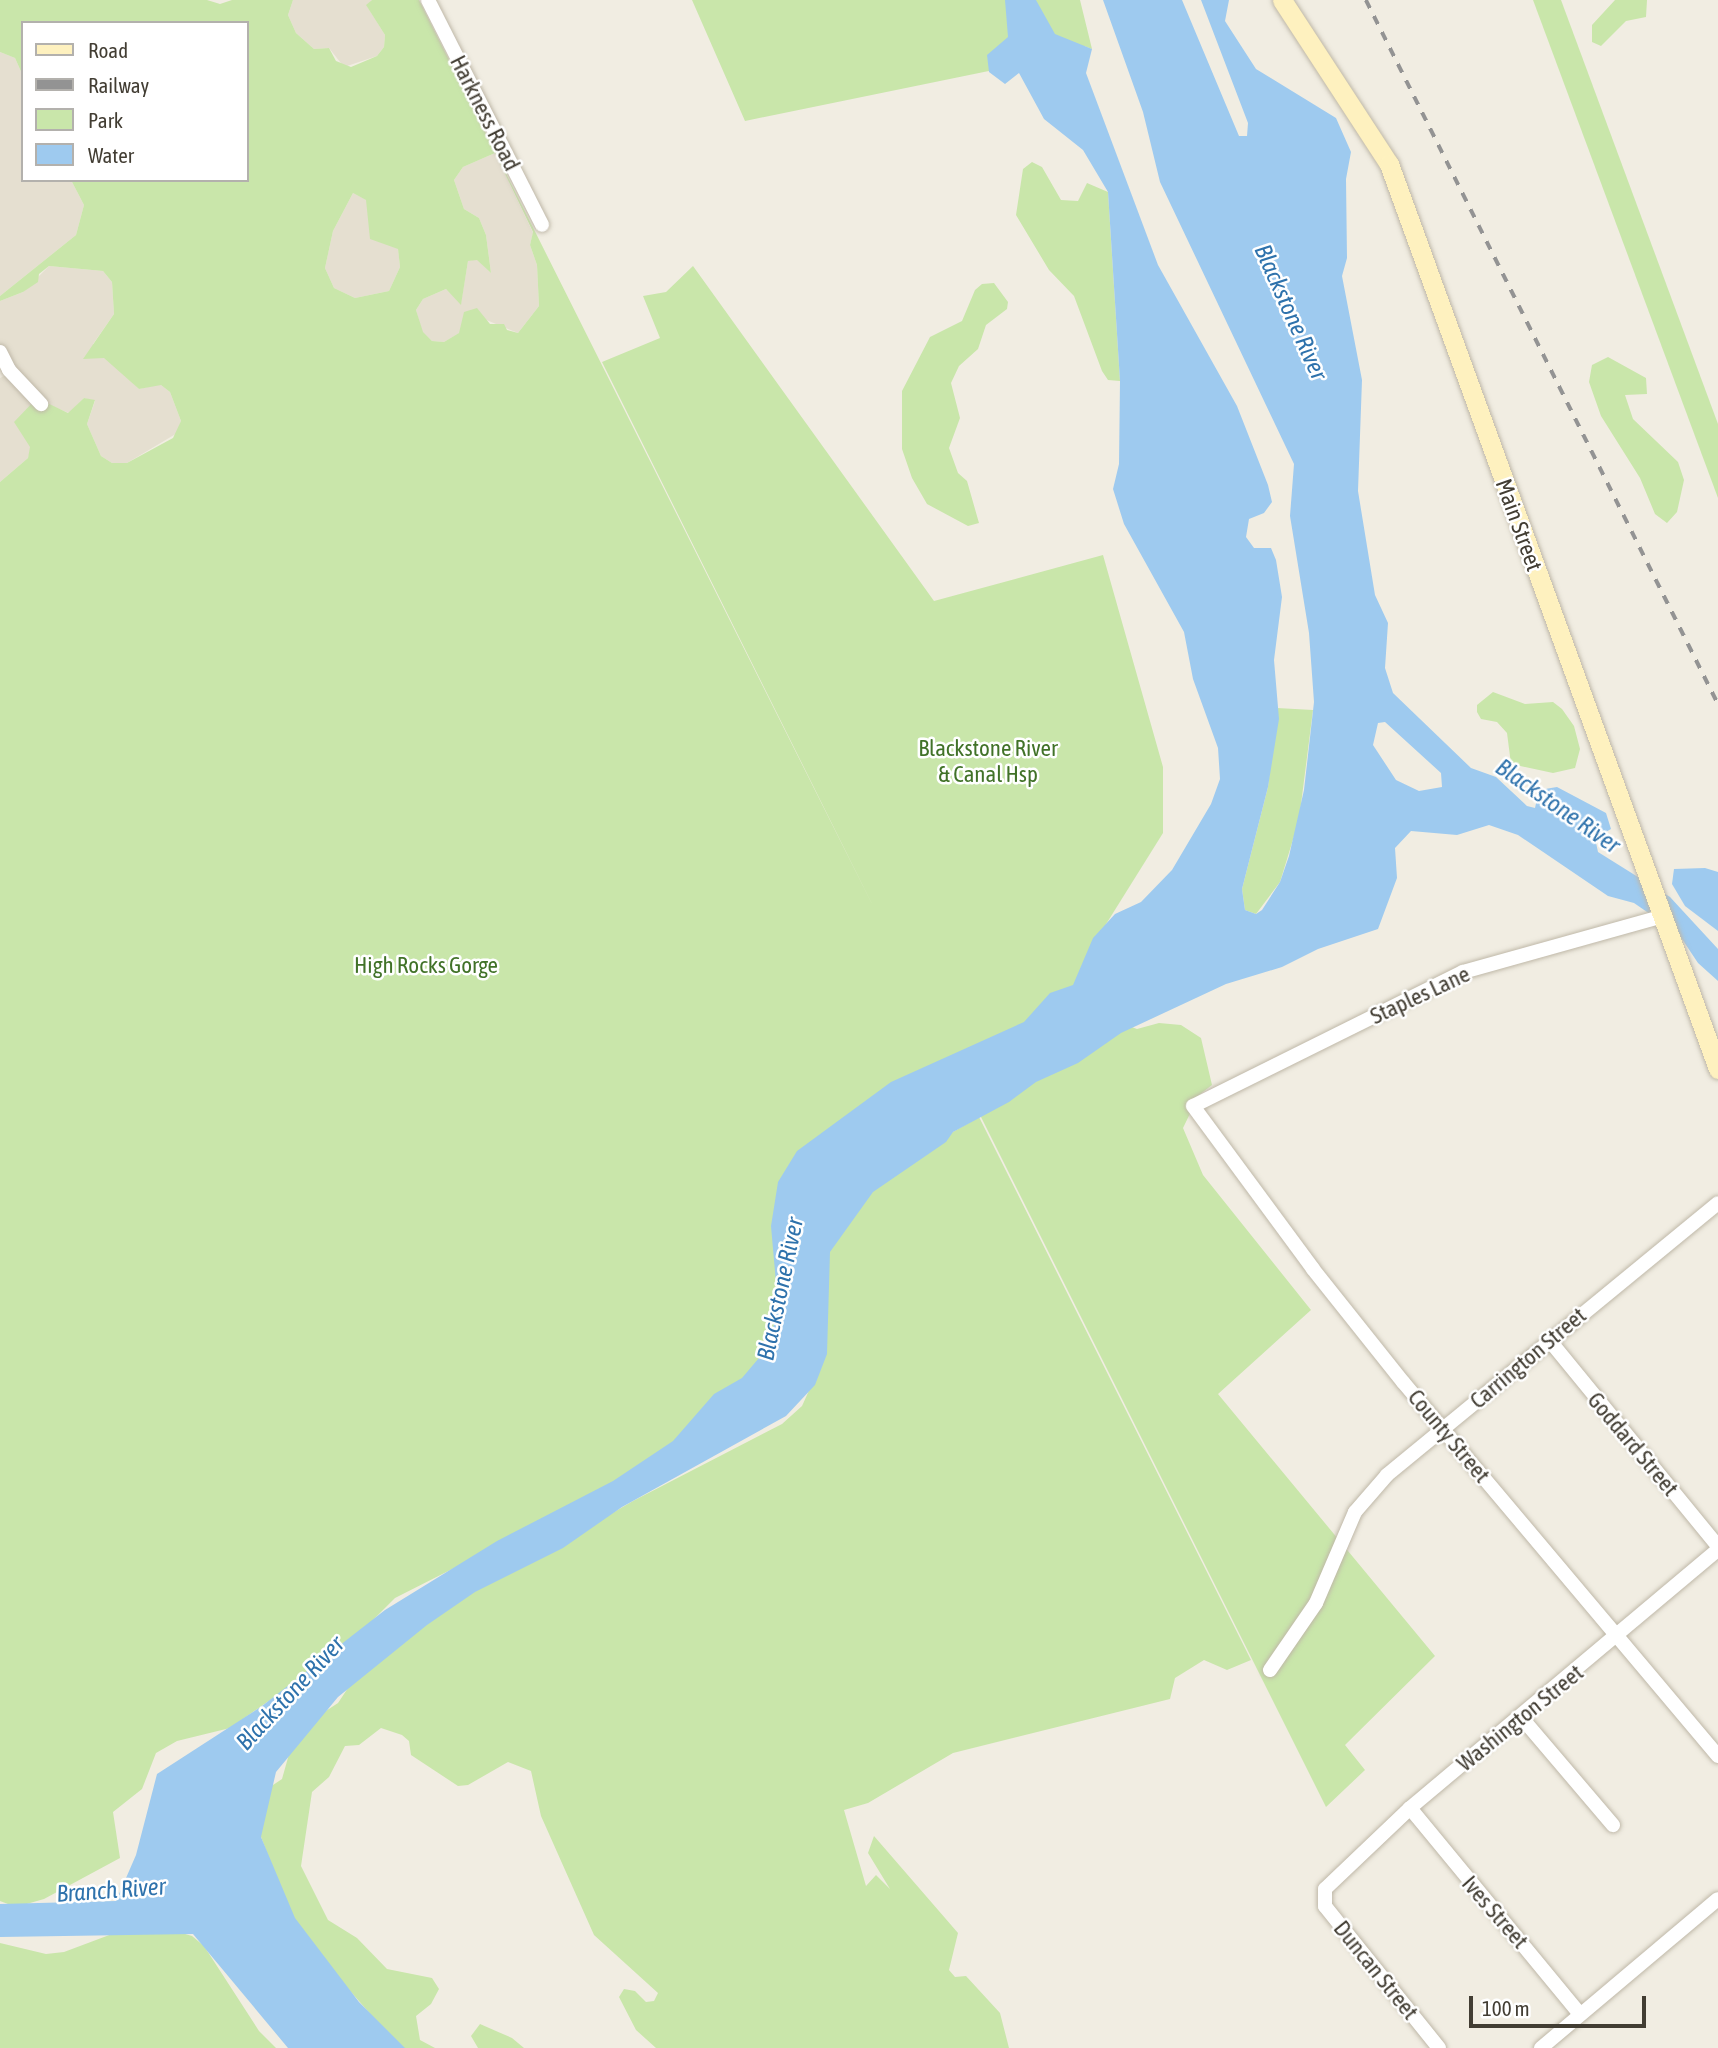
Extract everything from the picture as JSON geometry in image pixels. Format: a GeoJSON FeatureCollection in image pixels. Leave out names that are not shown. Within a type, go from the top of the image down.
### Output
{"type":"FeatureCollection","features":[{"type":"Feature","properties":{"kind":"main road","name":"Main Street"},"geometry":{"type":"LineString","coordinates":[[1282,0],[1389,164],[1642,867],[1654,918],[1669,940],[1718,1069]]}},
{"type":"Feature","properties":{"kind":"street","name":"Harkness Road"},"geometry":{"type":"LineString","coordinates":[[428,0],[542,225]]}},
{"type":"Feature","properties":{"kind":"street"},"geometry":{"type":"LineString","coordinates":[[0,352],[9,370],[41,404]]}},
{"type":"Feature","properties":{"kind":"street","name":"Staples Lane"},"geometry":{"type":"LineString","coordinates":[[1193,1106],[1463,972],[1654,918]]}},
{"type":"Feature","properties":{"kind":"street","name":"County Street"},"geometry":{"type":"LineString","coordinates":[[1193,1106],[1313,1269],[1616,1638],[1718,1756]]}},
{"type":"Feature","properties":{"kind":"street","name":"Carrington Street"},"geometry":{"type":"LineString","coordinates":[[1270,1671],[1316,1603],[1355,1512],[1387,1475],[1718,1203]]}},
{"type":"Feature","properties":{"kind":"street","name":"Goddard Street"},"geometry":{"type":"LineString","coordinates":[[1550,1341],[1718,1548]]}},
{"type":"Feature","properties":{"kind":"street","name":"Washington Street"},"geometry":{"type":"LineString","coordinates":[[1325,1889],[1410,1808],[1616,1638],[1718,1548]]}},
{"type":"Feature","properties":{"kind":"street"},"geometry":{"type":"LineString","coordinates":[[1521,1717],[1613,1825]]}},
{"type":"Feature","properties":{"kind":"street","name":"Ives Street"},"geometry":{"type":"LineString","coordinates":[[1410,1808],[1580,2014]]}},
{"type":"Feature","properties":{"kind":"street","name":"Duncan Street"},"geometry":{"type":"LineString","coordinates":[[1325,1889],[1325,1906],[1439,2048]]}},
{"type":"Feature","properties":{"kind":"street"},"geometry":{"type":"LineString","coordinates":[[1541,2048],[1718,1899]]}},
{"type":"Feature","properties":{"kind":"shaded area"},"geometry":{"type":"Polygon","coordinates":[[[293,0],[372,0],[367,6],[385,35],[384,47],[377,56],[344,67],[329,48],[314,49],[296,33],[288,15],[293,0]]]}},
{"type":"Feature","properties":{"kind":"shaded area"},"geometry":{"type":"Polygon","coordinates":[[[0,52],[15,58],[21,72],[21,182],[72,182],[84,205],[76,235],[0,296],[0,52]]]}},
{"type":"Feature","properties":{"kind":"shaded area"},"geometry":{"type":"Polygon","coordinates":[[[495,153],[533,233],[530,245],[537,265],[539,306],[518,333],[484,319],[444,342],[432,341],[422,332],[416,310],[423,299],[446,289],[461,303],[468,261],[477,259],[491,273],[486,235],[479,218],[464,209],[454,180],[463,167],[495,153]]]}},
{"type":"Feature","properties":{"kind":"shaded area"},"geometry":{"type":"Polygon","coordinates":[[[353,193],[367,200],[369,218],[382,239],[398,248],[400,267],[389,291],[355,298],[334,288],[325,268],[333,231],[353,193]]]}},
{"type":"Feature","properties":{"kind":"shaded area"},"geometry":{"type":"Polygon","coordinates":[[[49,266],[103,271],[112,282],[114,314],[93,344],[139,389],[160,384],[170,392],[181,421],[179,432],[127,463],[112,463],[101,456],[87,424],[95,401],[84,398],[69,413],[44,403],[28,458],[0,482],[0,378],[12,372],[0,350],[0,301],[23,292],[49,266]]]}},
{"type":"Feature","properties":{"kind":"green space","name":"High Rocks Gorge"},"geometry":{"type":"Polygon","coordinates":[[[0,0],[207,0],[220,4],[232,0],[293,0],[288,15],[296,33],[314,49],[329,48],[336,61],[351,67],[377,56],[384,47],[385,35],[366,5],[372,0],[419,0],[875,910],[602,362],[660,338],[643,296],[666,292],[693,266],[934,601],[1103,555],[1163,767],[1163,833],[1088,953],[1074,1007],[788,1266],[772,1394],[533,1528],[395,1598],[347,1646],[230,1728],[177,1741],[156,1753],[142,1789],[113,1812],[120,1858],[44,1899],[16,1907],[0,1901],[0,482],[28,458],[30,447],[14,422],[37,398],[68,413],[84,398],[95,400],[87,424],[101,456],[112,463],[127,463],[173,438],[181,421],[170,392],[161,385],[139,389],[104,358],[83,359],[114,314],[112,282],[103,271],[49,266],[39,274],[38,282],[23,292],[0,301],[0,296],[76,235],[84,205],[72,182],[248,182],[248,21],[21,21],[21,72],[15,58],[0,52],[0,0]],[[495,153],[463,167],[454,180],[464,209],[479,218],[486,235],[491,273],[477,260],[468,261],[461,305],[446,289],[423,299],[416,310],[423,332],[432,341],[444,342],[459,333],[464,312],[477,308],[490,324],[504,324],[507,330],[518,333],[539,306],[537,265],[530,245],[533,232],[495,153]],[[353,193],[333,231],[325,268],[334,288],[355,298],[389,291],[400,267],[398,249],[370,239],[366,200],[353,193]]]}},
{"type":"Feature","properties":{"kind":"green space"},"geometry":{"type":"Polygon","coordinates":[[[692,0],[1080,0],[1092,49],[1084,46],[1086,51],[745,121],[692,0]]]}},
{"type":"Feature","properties":{"kind":"green space"},"geometry":{"type":"Polygon","coordinates":[[[1533,0],[1561,0],[1718,424],[1718,498],[1533,0]]]}},
{"type":"Feature","properties":{"kind":"green space"},"geometry":{"type":"Polygon","coordinates":[[[1615,0],[1647,0],[1646,17],[1626,21],[1601,46],[1592,42],[1592,25],[1615,0]]]}},
{"type":"Feature","properties":{"kind":"green space"},"geometry":{"type":"Polygon","coordinates":[[[1032,162],[1042,167],[1061,200],[1078,201],[1087,183],[1108,192],[1120,381],[1108,380],[1102,371],[1074,296],[1049,270],[1016,215],[1023,169],[1032,162]]]}},
{"type":"Feature","properties":{"kind":"green space"},"geometry":{"type":"Polygon","coordinates":[[[994,283],[1008,302],[1007,309],[986,325],[978,349],[959,366],[951,383],[960,418],[949,448],[958,473],[967,481],[979,523],[968,526],[927,504],[912,478],[902,449],[902,391],[930,337],[962,321],[975,290],[982,284],[994,283]]]}},
{"type":"Feature","properties":{"kind":"green space"},"geometry":{"type":"Polygon","coordinates":[[[1608,357],[1646,378],[1647,394],[1625,395],[1633,419],[1678,462],[1684,480],[1677,512],[1667,523],[1655,514],[1640,478],[1601,416],[1589,382],[1592,365],[1608,357]]]}},
{"type":"Feature","properties":{"kind":"green space"},"geometry":{"type":"Polygon","coordinates":[[[1493,692],[1525,704],[1553,702],[1562,709],[1574,726],[1580,749],[1575,768],[1553,773],[1511,764],[1507,733],[1497,722],[1481,719],[1477,712],[1477,705],[1493,692]]]}},
{"type":"Feature","properties":{"kind":"green space"},"geometry":{"type":"Polygon","coordinates":[[[1277,708],[1313,710],[1299,820],[1280,882],[1256,914],[1245,910],[1242,889],[1268,787],[1277,708]]]}},
{"type":"Feature","properties":{"kind":"green space"},"geometry":{"type":"Polygon","coordinates":[[[1105,1017],[1137,1029],[1159,1023],[1181,1025],[1201,1038],[1212,1085],[1199,1095],[1183,1128],[1203,1175],[1311,1310],[1218,1394],[1435,1656],[1345,1745],[1365,1770],[1326,1807],[971,1097],[1105,1017]]]}},
{"type":"Feature","properties":{"kind":"green space"},"geometry":{"type":"Polygon","coordinates":[[[979,1117],[1251,1660],[1227,1670],[1204,1660],[1175,1678],[1170,1699],[953,1753],[868,1803],[844,1810],[866,1886],[876,1875],[890,1889],[868,1853],[874,1836],[958,1933],[949,1970],[955,1977],[966,1976],[1000,2013],[1009,2048],[656,2048],[636,2030],[619,1997],[624,1989],[635,1991],[646,2002],[654,2001],[658,1993],[594,1935],[541,1816],[531,1771],[508,1762],[468,1785],[458,1786],[411,1755],[409,1741],[402,1735],[381,1728],[359,1745],[345,1746],[329,1777],[312,1792],[301,1866],[328,1920],[357,1938],[387,1969],[432,1978],[439,1989],[431,2004],[416,2016],[420,2040],[435,2048],[400,2048],[296,1929],[255,1821],[270,1787],[282,1779],[291,1747],[306,1724],[338,1703],[358,1673],[466,1591],[523,1565],[633,1501],[782,1424],[802,1406],[826,1353],[821,1231],[925,1148],[979,1117]]]}},
{"type":"Feature","properties":{"kind":"green space"},"geometry":{"type":"Polygon","coordinates":[[[144,1922],[192,1936],[204,1946],[259,2031],[276,2048],[0,2048],[0,1943],[46,1954],[64,1952],[144,1922]]]}},
{"type":"Feature","properties":{"kind":"green space"},"geometry":{"type":"Polygon","coordinates":[[[480,2024],[512,2038],[524,2048],[478,2048],[471,2036],[480,2024]]]}},
{"type":"Feature","properties":{"kind":"water","name":"Blackstone River"},"geometry":{"type":"Polygon","coordinates":[[[1005,0],[1036,0],[1055,34],[1092,49],[1086,73],[1158,265],[1237,406],[1268,485],[1272,502],[1264,513],[1249,519],[1246,537],[1254,548],[1271,548],[1276,560],[1282,597],[1274,660],[1279,719],[1268,787],[1242,889],[1245,910],[1256,914],[1262,910],[1280,882],[1289,856],[1304,790],[1314,702],[1309,633],[1290,516],[1294,464],[1160,182],[1143,112],[1103,0],[1182,0],[1239,136],[1247,136],[1248,123],[1201,0],[1229,0],[1225,21],[1256,69],[1336,118],[1351,152],[1346,179],[1347,258],[1342,276],[1362,380],[1358,491],[1375,595],[1388,623],[1385,668],[1393,693],[1471,768],[1496,777],[1527,806],[1535,808],[1539,790],[1557,787],[1606,813],[1611,829],[1595,838],[1598,852],[1670,897],[1718,949],[1718,981],[1698,963],[1682,939],[1650,914],[1634,903],[1608,896],[1518,835],[1489,825],[1457,835],[1411,831],[1395,848],[1397,878],[1378,929],[1318,949],[1282,967],[1226,984],[1121,1033],[1078,1063],[1036,1082],[1009,1102],[953,1132],[946,1142],[873,1192],[830,1252],[827,1354],[815,1385],[786,1416],[622,1507],[563,1548],[475,1592],[427,1625],[338,1697],[276,1772],[261,1837],[295,1918],[359,2002],[405,2048],[288,2048],[193,1934],[0,1937],[0,1904],[116,1901],[136,1855],[157,1774],[262,1706],[385,1610],[497,1541],[613,1481],[673,1441],[714,1394],[742,1378],[769,1346],[778,1306],[771,1226],[778,1182],[797,1151],[891,1082],[1024,1022],[1050,993],[1073,985],[1093,938],[1115,914],[1141,902],[1172,870],[1211,804],[1220,779],[1218,748],[1193,679],[1184,632],[1124,524],[1113,489],[1119,464],[1120,381],[1108,192],[1083,150],[1044,119],[1019,73],[1005,84],[989,72],[987,55],[1008,37],[1005,0]],[[1385,722],[1378,723],[1373,745],[1396,780],[1419,791],[1442,787],[1441,773],[1385,722]]]}},
{"type":"Feature","properties":{"kind":"water"},"geometry":{"type":"Polygon","coordinates":[[[1705,868],[1718,872],[1718,931],[1685,906],[1672,884],[1674,869],[1705,868]]]}},
{"type":"Feature","properties":{"kind":"railway"},"geometry":{"type":"LineString","coordinates":[[1366,0],[1718,704]]}},
{"type":"Feature","properties":{"kind":"park label","name":"Blackstone River & Canal Hsp"},"geometry":{"type":"Point","coordinates":[988,761]}},
{"type":"Feature","properties":{"kind":"water label","name":"Branch River"},"geometry":{"type":"Point","coordinates":[111,1890]}}]}
